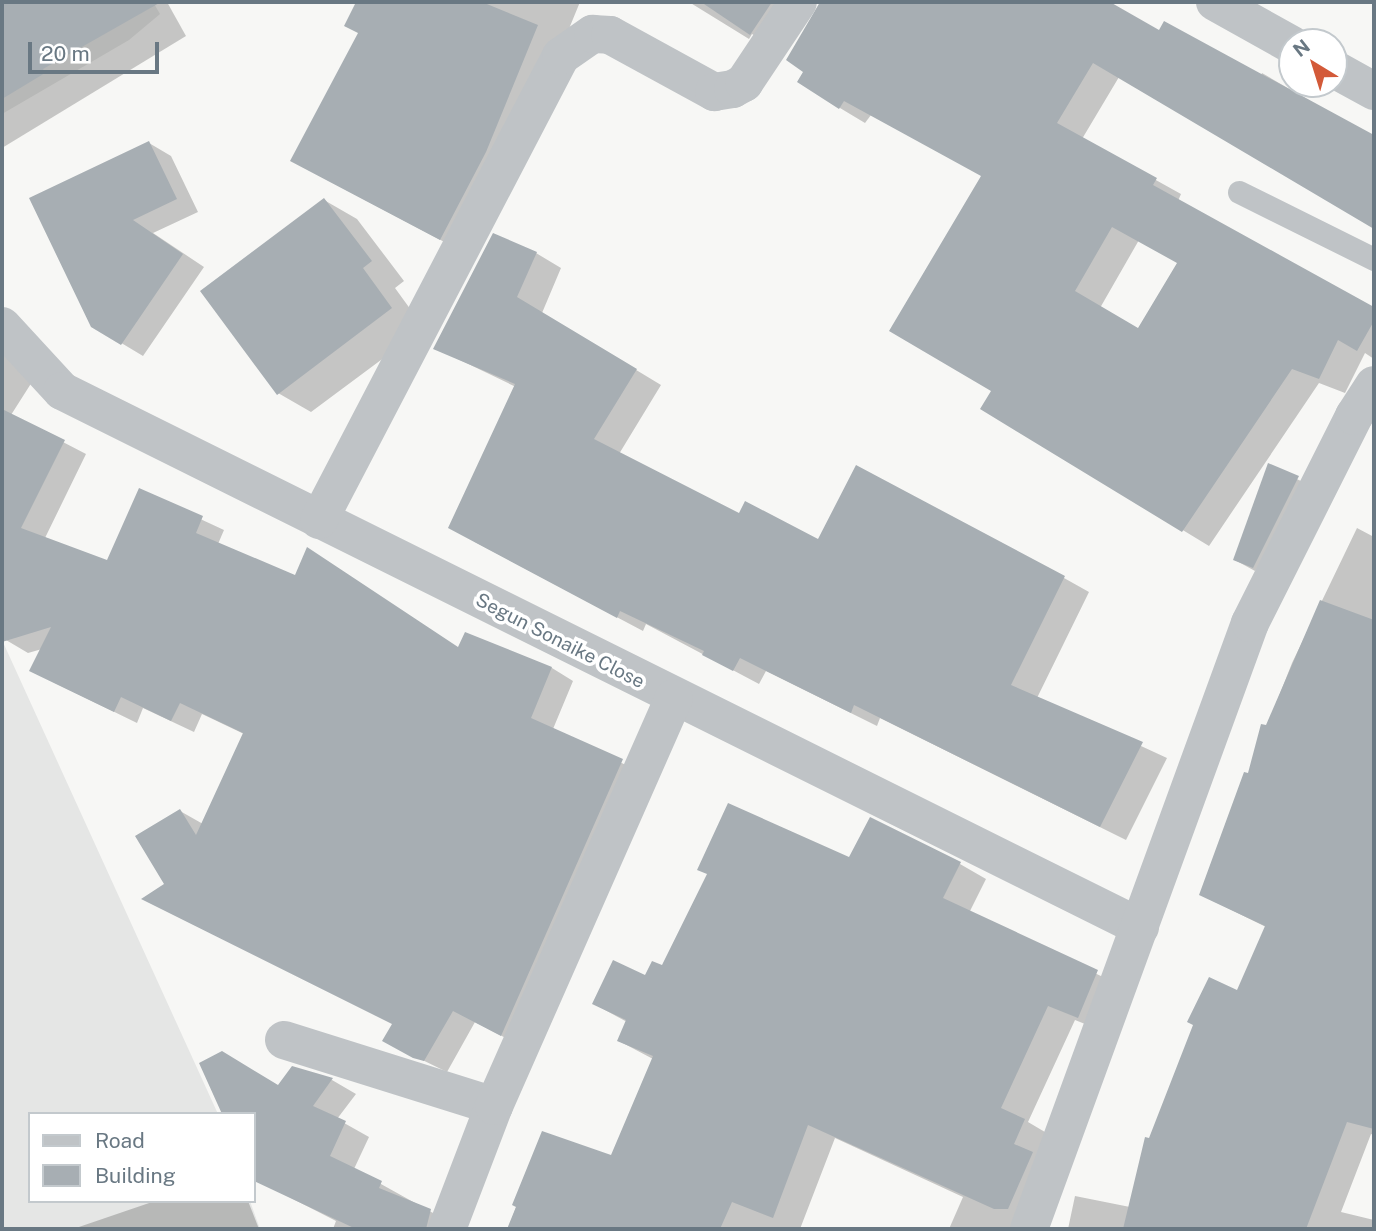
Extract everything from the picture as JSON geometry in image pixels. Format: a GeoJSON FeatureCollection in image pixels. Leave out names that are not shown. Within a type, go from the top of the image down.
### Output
{"type":"FeatureCollection","features":[{"type":"Feature","properties":{"kind":"street"},"geometry":{"type":"LineString","coordinates":[[319,520],[561,56],[593,34],[610,35],[715,92],[733,89],[744,83],[798,2]]}},
{"type":"Feature","properties":{"kind":"street"},"geometry":{"type":"LineString","coordinates":[[1215,2],[1278,37]]}},
{"type":"Feature","properties":{"kind":"street"},"geometry":{"type":"LineString","coordinates":[[1348,77],[1374,91]]}},
{"type":"Feature","properties":{"kind":"street","name":"Segun Sonaike Close"},"geometry":{"type":"LineString","coordinates":[[2,326],[62,391],[674,698],[1140,927]]}},
{"type":"Feature","properties":{"kind":"street"},"geometry":{"type":"LineString","coordinates":[[1029,1229],[1250,623],[1354,416],[1374,385]]}},
{"type":"Feature","properties":{"kind":"street"},"geometry":{"type":"LineString","coordinates":[[447,1229],[494,1106],[674,698]]}},
{"type":"Feature","properties":{"kind":"street"},"geometry":{"type":"LineString","coordinates":[[284,1041],[494,1106]]}},
{"type":"Feature","properties":{"kind":"lane"},"geometry":{"type":"LineString","coordinates":[[1239,192],[1374,259]]}},
{"type":"Feature","properties":{"kind":"shaded area"},"geometry":{"type":"Polygon","coordinates":[[[2,2],[153,2],[160,14],[129,40],[2,114],[2,2]]]}},
{"type":"Feature","properties":{"kind":"shaded area"},"geometry":{"type":"Polygon","coordinates":[[[2,640],[217,1112],[28,1112],[28,1203],[251,1203],[260,1229],[2,1229],[2,640]]]}},
{"type":"Feature","properties":{"kind":"building"},"geometry":{"type":"Polygon","coordinates":[[[2,2],[161,2],[43,69],[45,73],[2,99],[2,2]]]}},
{"type":"Feature","properties":{"kind":"building"},"geometry":{"type":"Polygon","coordinates":[[[356,2],[482,2],[538,25],[486,152],[440,240],[290,161],[358,33],[344,26],[356,2]]]}},
{"type":"Feature","properties":{"kind":"building"},"geometry":{"type":"Polygon","coordinates":[[[701,2],[772,2],[750,35],[701,2]]]}},
{"type":"Feature","properties":{"kind":"building"},"geometry":{"type":"Polygon","coordinates":[[[820,2],[1110,2],[1159,30],[1164,21],[1278,83],[1278,98],[1306,98],[1374,135],[1374,229],[1093,63],[1057,123],[1157,178],[1153,185],[1374,307],[1374,321],[1357,351],[1338,340],[1319,379],[1292,369],[1182,532],[980,409],[991,391],[889,331],[981,176],[844,101],[839,109],[797,82],[803,72],[786,60],[820,2]],[[1112,227],[1075,291],[1138,328],[1177,263],[1112,227]]]}},
{"type":"Feature","properties":{"kind":"building"},"geometry":{"type":"Polygon","coordinates":[[[149,141],[177,199],[133,220],[183,254],[121,345],[91,327],[29,198],[149,141]]]}},
{"type":"Feature","properties":{"kind":"building"},"geometry":{"type":"Polygon","coordinates":[[[324,198],[372,261],[363,268],[392,308],[277,395],[200,291],[324,198]]]}},
{"type":"Feature","properties":{"kind":"building"},"geometry":{"type":"Polygon","coordinates":[[[493,233],[537,252],[517,297],[637,369],[594,439],[739,513],[745,501],[818,539],[856,465],[1065,576],[1011,685],[1143,742],[1100,827],[854,705],[851,713],[740,658],[733,671],[702,655],[704,651],[620,611],[617,618],[448,528],[515,384],[433,349],[493,233]]]}},
{"type":"Feature","properties":{"kind":"building"},"geometry":{"type":"Polygon","coordinates":[[[2,409],[65,440],[21,528],[107,560],[139,488],[203,516],[196,533],[295,575],[307,547],[458,647],[465,632],[552,667],[531,718],[623,759],[501,1036],[453,1011],[424,1061],[413,1058],[382,1041],[392,1024],[141,899],[164,884],[135,836],[180,809],[196,835],[243,733],[180,703],[171,721],[121,697],[114,712],[29,671],[51,627],[2,642],[2,409]]]}},
{"type":"Feature","properties":{"kind":"building"},"geometry":{"type":"Polygon","coordinates":[[[1268,463],[1299,476],[1253,568],[1233,560],[1268,463]]]}},
{"type":"Feature","properties":{"kind":"building"},"geometry":{"type":"Polygon","coordinates":[[[1320,600],[1374,620],[1374,1129],[1347,1122],[1306,1229],[1123,1229],[1145,1137],[1149,1138],[1193,1025],[1187,1022],[1209,977],[1237,990],[1265,926],[1199,895],[1244,772],[1248,773],[1261,724],[1266,725],[1320,600]]]}},
{"type":"Feature","properties":{"kind":"building"},"geometry":{"type":"Polygon","coordinates":[[[728,803],[849,857],[870,817],[961,862],[943,898],[1098,970],[1078,1018],[1048,1006],[1001,1108],[1025,1119],[1014,1144],[1033,1152],[1008,1209],[994,1209],[808,1125],[773,1218],[732,1202],[720,1229],[507,1229],[516,1207],[512,1205],[542,1131],[611,1155],[653,1056],[617,1041],[626,1020],[592,1004],[613,960],[645,975],[652,961],[662,965],[707,874],[697,870],[728,803]]]}},
{"type":"Feature","properties":{"kind":"building"},"geometry":{"type":"Polygon","coordinates":[[[222,1051],[278,1085],[292,1066],[333,1078],[313,1106],[346,1121],[330,1156],[382,1181],[379,1188],[431,1209],[426,1229],[356,1229],[256,1182],[256,1112],[221,1112],[199,1063],[222,1051]]]}}]}
